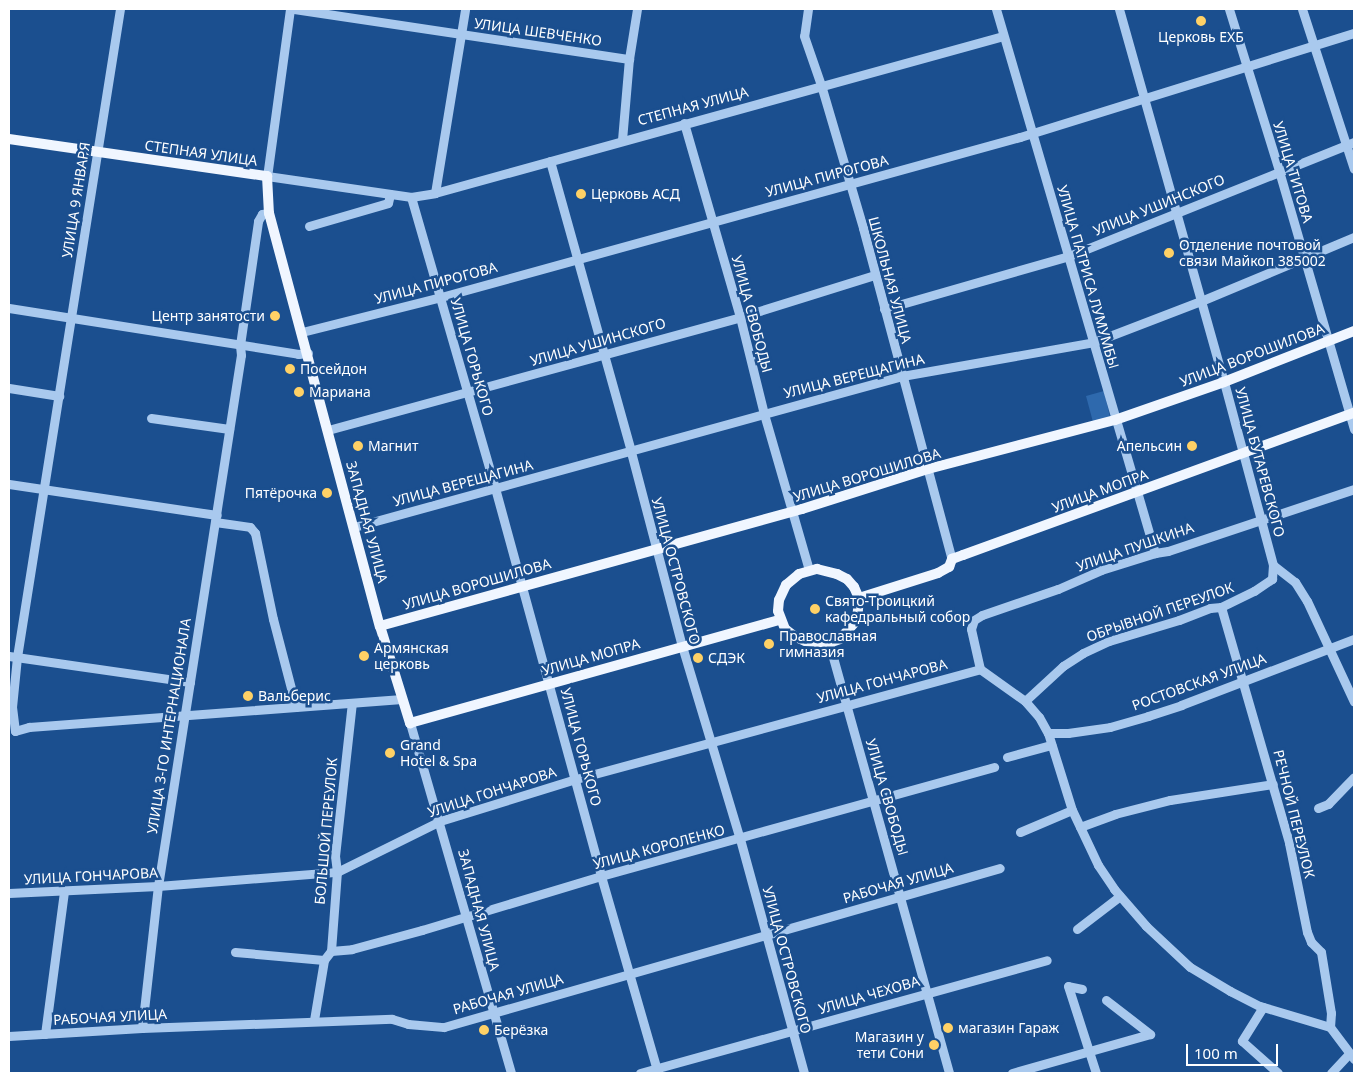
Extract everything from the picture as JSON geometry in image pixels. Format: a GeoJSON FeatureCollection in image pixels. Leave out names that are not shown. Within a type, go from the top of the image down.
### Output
{"type":"FeatureCollection","features":[{"type":"Feature","properties":{"kind":"main road","name":"СТЕПНАЯ УЛИЦА"},"geometry":{"type":"LineString","coordinates":[[9,139],[266,176]]}},
{"type":"Feature","properties":{"kind":"main road","name":"ЗАПАДНАЯ УЛИЦА"},"geometry":{"type":"LineString","coordinates":[[266,176],[269,213],[380,626],[410,723]]}},
{"type":"Feature","properties":{"kind":"main road","name":"УЛИЦА ВОРОШИЛОВА"},"geometry":{"type":"LineString","coordinates":[[380,626],[793,511],[928,469],[1115,420],[1224,382],[1354,330]]}},
{"type":"Feature","properties":{"kind":"main road","name":"УЛИЦА МОПРА"},"geometry":{"type":"LineString","coordinates":[[859,598],[938,573],[949,567],[952,559],[1352,414]]}},
{"type":"Feature","properties":{"kind":"main road"},"geometry":{"type":"LineString","coordinates":[[810,570],[826,570],[837,574],[854,587],[859,598],[857,620],[840,639],[829,644],[805,641],[794,636],[785,629],[780,620],[779,600],[782,591],[792,579],[810,570]]}},
{"type":"Feature","properties":{"kind":"main road","name":"УЛИЦА МОПРА"},"geometry":{"type":"LineString","coordinates":[[410,723],[780,620]]}},
{"type":"Feature","properties":{"kind":"street","name":"УЛИЦА 9 ЯНВАРЯ"},"geometry":{"type":"LineString","coordinates":[[16,730],[12,707],[13,657],[44,490],[120,9]]}},
{"type":"Feature","properties":{"kind":"street"},"geometry":{"type":"LineString","coordinates":[[266,176],[290,9]]}},
{"type":"Feature","properties":{"kind":"street","name":"УЛИЦА ШЕВЧЕНКО"},"geometry":{"type":"LineString","coordinates":[[294,9],[629,59]]}},
{"type":"Feature","properties":{"kind":"street"},"geometry":{"type":"LineString","coordinates":[[435,193],[465,9]]}},
{"type":"Feature","properties":{"kind":"street"},"geometry":{"type":"LineString","coordinates":[[622,140],[629,59],[637,9]]}},
{"type":"Feature","properties":{"kind":"street","name":"ШКОЛЬНАЯ УЛИЦА"},"geometry":{"type":"LineString","coordinates":[[808,9],[804,36],[821,85],[875,275],[952,559]]}},
{"type":"Feature","properties":{"kind":"street","name":"УЛИЦА ПАТРИСА ЛУМУМБЫ"},"geometry":{"type":"LineString","coordinates":[[996,9],[1155,553]]}},
{"type":"Feature","properties":{"kind":"street","name":"УЛИЦА БУТАРЕВСКОГО"},"geometry":{"type":"LineString","coordinates":[[1119,9],[1143,99],[1202,301],[1273,565]]}},
{"type":"Feature","properties":{"kind":"street","name":"УЛИЦА ТИТОВА"},"geometry":{"type":"LineString","coordinates":[[1229,9],[1279,170],[1328,341],[1352,414],[1354,429]]}},
{"type":"Feature","properties":{"kind":"street"},"geometry":{"type":"LineString","coordinates":[[1302,9],[1350,144],[1354,169]]}},
{"type":"Feature","properties":{"kind":"street","name":"УЛИЦА ПИРОГОВА"},"geometry":{"type":"LineString","coordinates":[[302,332],[441,297],[1032,134],[1354,32]]}},
{"type":"Feature","properties":{"kind":"street","name":"СТЕПНАЯ УЛИЦА"},"geometry":{"type":"LineString","coordinates":[[266,176],[411,197],[435,193],[1003,36]]}},
{"type":"Feature","properties":{"kind":"street","name":"УЛИЦА СВОБОДЫ"},"geometry":{"type":"LineString","coordinates":[[684,123],[740,317],[764,414],[810,570]]}},
{"type":"Feature","properties":{"kind":"street","name":"УЛИЦА УШИНСКОГО"},"geometry":{"type":"LineString","coordinates":[[884,309],[1069,256],[1279,170],[1350,144]]}},
{"type":"Feature","properties":{"kind":"street","name":"УЛИЦА ОСТРОВСКОГО"},"geometry":{"type":"LineString","coordinates":[[550,161],[631,452],[682,646],[740,839],[804,1073]]}},
{"type":"Feature","properties":{"kind":"street"},"geometry":{"type":"LineString","coordinates":[[309,226],[388,204],[390,194]]}},
{"type":"Feature","properties":{"kind":"street","name":"УЛИЦА ГОРЬКОГО"},"geometry":{"type":"LineString","coordinates":[[411,197],[550,683],[601,876],[658,1071]]}},
{"type":"Feature","properties":{"kind":"street","name":"УЛИЦА 3-ГО ИНТЕРНАЦИОНАЛА"},"geometry":{"type":"LineString","coordinates":[[142,1028],[158,886],[241,355],[240,345],[258,221],[262,214],[269,213]]}},
{"type":"Feature","properties":{"kind":"street","name":"УЛИЦА ВЕРЕЩАГИНА"},"geometry":{"type":"LineString","coordinates":[[354,527],[902,376],[1094,342],[1202,301],[1354,237]]}},
{"type":"Feature","properties":{"kind":"street","name":"УЛИЦА УШИНСКОГО"},"geometry":{"type":"LineString","coordinates":[[328,430],[740,317],[875,275]]}},
{"type":"Feature","properties":{"kind":"street"},"geometry":{"type":"LineString","coordinates":[[9,308],[298,354],[308,353]]}},
{"type":"Feature","properties":{"kind":"street"},"geometry":{"type":"LineString","coordinates":[[9,388],[59,396]]}},
{"type":"Feature","properties":{"kind":"street"},"geometry":{"type":"LineString","coordinates":[[151,418],[229,429]]}},
{"type":"Feature","properties":{"kind":"street"},"geometry":{"type":"LineString","coordinates":[[9,484],[216,518],[250,527],[254,531],[273,620],[296,707]]}},
{"type":"Feature","properties":{"kind":"street","name":"УЛИЦА ПУШКИНА"},"geometry":{"type":"LineString","coordinates":[[980,669],[971,629],[974,620],[978,617],[1058,589],[1101,570],[1155,553],[1168,551],[1354,489]]}},
{"type":"Feature","properties":{"kind":"street"},"geometry":{"type":"LineString","coordinates":[[1273,565],[1295,582],[1307,601],[1354,702]]}},
{"type":"Feature","properties":{"kind":"street","name":"ОБРЫВНОЙ ПЕРЕУЛОК"},"geometry":{"type":"LineString","coordinates":[[1025,701],[1063,666],[1083,653],[1109,641],[1179,620],[1210,608],[1221,607],[1254,592],[1272,579],[1273,565]]}},
{"type":"Feature","properties":{"kind":"street","name":"РЕЧНОЙ ПЕРЕУЛОК"},"geometry":{"type":"LineString","coordinates":[[1221,607],[1274,784],[1289,843],[1307,932],[1311,942],[1321,952],[1331,1013],[1330,1027]]}},
{"type":"Feature","properties":{"kind":"street","name":"РОСТОВСКАЯ УЛИЦА"},"geometry":{"type":"LineString","coordinates":[[1048,732],[1068,733],[1110,727],[1181,705],[1354,639]]}},
{"type":"Feature","properties":{"kind":"street","name":"УЛИЦА СВОБОДЫ"},"geometry":{"type":"LineString","coordinates":[[829,644],[949,1073]]}},
{"type":"Feature","properties":{"kind":"street"},"geometry":{"type":"LineString","coordinates":[[13,657],[190,682]]}},
{"type":"Feature","properties":{"kind":"street"},"geometry":{"type":"LineString","coordinates":[[980,669],[1025,701],[1048,732],[1072,810],[1098,865],[1120,896],[1146,926],[1190,966],[1230,991],[1263,1007],[1330,1027],[1352,1057],[1331,1073]]}},
{"type":"Feature","properties":{"kind":"street","name":"УЛИЦА ГОНЧАРОВА"},"geometry":{"type":"LineString","coordinates":[[9,893],[158,886],[337,872],[440,821],[576,779],[980,669]]}},
{"type":"Feature","properties":{"kind":"street"},"geometry":{"type":"LineString","coordinates":[[9,738],[16,730],[29,727],[402,699]]}},
{"type":"Feature","properties":{"kind":"street","name":"БОЛЬШОЙ ПЕРЕУЛОК"},"geometry":{"type":"LineString","coordinates":[[331,951],[337,872],[336,856],[352,703]]}},
{"type":"Feature","properties":{"kind":"street","name":"ЗАПАДНАЯ УЛИЦА"},"geometry":{"type":"LineString","coordinates":[[410,723],[440,821],[511,1073]]}},
{"type":"Feature","properties":{"kind":"street"},"geometry":{"type":"LineString","coordinates":[[1007,757],[1051,745]]}},
{"type":"Feature","properties":{"kind":"street","name":"УЛИЦА КОРОЛЕНКО"},"geometry":{"type":"LineString","coordinates":[[331,951],[352,949],[467,917],[601,876],[994,768]]}},
{"type":"Feature","properties":{"kind":"street"},"geometry":{"type":"LineString","coordinates":[[1318,808],[1328,804],[1354,777]]}},
{"type":"Feature","properties":{"kind":"street"},"geometry":{"type":"LineString","coordinates":[[1080,827],[1115,814],[1170,800],[1274,784]]}},
{"type":"Feature","properties":{"kind":"street"},"geometry":{"type":"LineString","coordinates":[[1020,832],[1072,810]]}},
{"type":"Feature","properties":{"kind":"street","name":"РАБОЧАЯ УЛИЦА"},"geometry":{"type":"LineString","coordinates":[[9,1036],[142,1028],[392,1018],[408,1024],[444,1027],[1000,868]]}},
{"type":"Feature","properties":{"kind":"street"},"geometry":{"type":"LineString","coordinates":[[45,1034],[64,891]]}},
{"type":"Feature","properties":{"kind":"street"},"geometry":{"type":"LineString","coordinates":[[1077,930],[1120,896]]}},
{"type":"Feature","properties":{"kind":"street"},"geometry":{"type":"LineString","coordinates":[[314,1020],[324,960],[331,951]]}},
{"type":"Feature","properties":{"kind":"street"},"geometry":{"type":"LineString","coordinates":[[235,952],[324,960]]}},
{"type":"Feature","properties":{"kind":"street","name":"УЛИЦА ЧЕХОВА"},"geometry":{"type":"LineString","coordinates":[[640,1073],[658,1071],[792,1031],[1047,960]]}},
{"type":"Feature","properties":{"kind":"street"},"geometry":{"type":"LineString","coordinates":[[1082,989],[1068,986],[1096,1073]]}},
{"type":"Feature","properties":{"kind":"street"},"geometry":{"type":"LineString","coordinates":[[1012,1073],[1150,1034],[1106,1000]]}},
{"type":"Feature","properties":{"kind":"street"},"geometry":{"type":"LineString","coordinates":[[1263,1007],[1242,1041],[1278,1073]]}},
{"type":"Feature","properties":{"kind":"shaded area"},"geometry":{"type":"Polygon","coordinates":[[[1104,391],[1110,417],[1093,422],[1086,396],[1104,391]]]}},
{"type":"Feature","properties":{"kind":"place","name":"Церковь ЕХБ"},"geometry":{"type":"Point","coordinates":[1201,21]}},
{"type":"Feature","properties":{"kind":"place","name":"Церковь АСД"},"geometry":{"type":"Point","coordinates":[581,194]}},
{"type":"Feature","properties":{"kind":"place","name":"Отделение почтовой связи Майкоп 385002"},"geometry":{"type":"Point","coordinates":[1169,253]}},
{"type":"Feature","properties":{"kind":"place","name":"Центр занятости"},"geometry":{"type":"Point","coordinates":[275,316]}},
{"type":"Feature","properties":{"kind":"place","name":"Посейдон"},"geometry":{"type":"Point","coordinates":[290,369]}},
{"type":"Feature","properties":{"kind":"place","name":"Мариана"},"geometry":{"type":"Point","coordinates":[299,392]}},
{"type":"Feature","properties":{"kind":"place","name":"Магнит"},"geometry":{"type":"Point","coordinates":[358,446]}},
{"type":"Feature","properties":{"kind":"place","name":"Апельсин"},"geometry":{"type":"Point","coordinates":[1192,446]}},
{"type":"Feature","properties":{"kind":"place","name":"Пятёрочка"},"geometry":{"type":"Point","coordinates":[327,493]}},
{"type":"Feature","properties":{"kind":"place","name":"Свято-Троицкий кафедральный собор"},"geometry":{"type":"Point","coordinates":[815,609]}},
{"type":"Feature","properties":{"kind":"place","name":"Православная гимназия"},"geometry":{"type":"Point","coordinates":[769,644]}},
{"type":"Feature","properties":{"kind":"place","name":"Армянская церковь"},"geometry":{"type":"Point","coordinates":[364,656]}},
{"type":"Feature","properties":{"kind":"place","name":"СДЭК"},"geometry":{"type":"Point","coordinates":[698,658]}},
{"type":"Feature","properties":{"kind":"place","name":"Вальберис"},"geometry":{"type":"Point","coordinates":[248,696]}},
{"type":"Feature","properties":{"kind":"place","name":"Grand Hotel & Spa"},"geometry":{"type":"Point","coordinates":[390,753]}},
{"type":"Feature","properties":{"kind":"place","name":"магазин Гараж"},"geometry":{"type":"Point","coordinates":[948,1028]}},
{"type":"Feature","properties":{"kind":"place","name":"Берёзка"},"geometry":{"type":"Point","coordinates":[484,1030]}},
{"type":"Feature","properties":{"kind":"place","name":"Магазин у тети Сони"},"geometry":{"type":"Point","coordinates":[934,1045]}}]}
